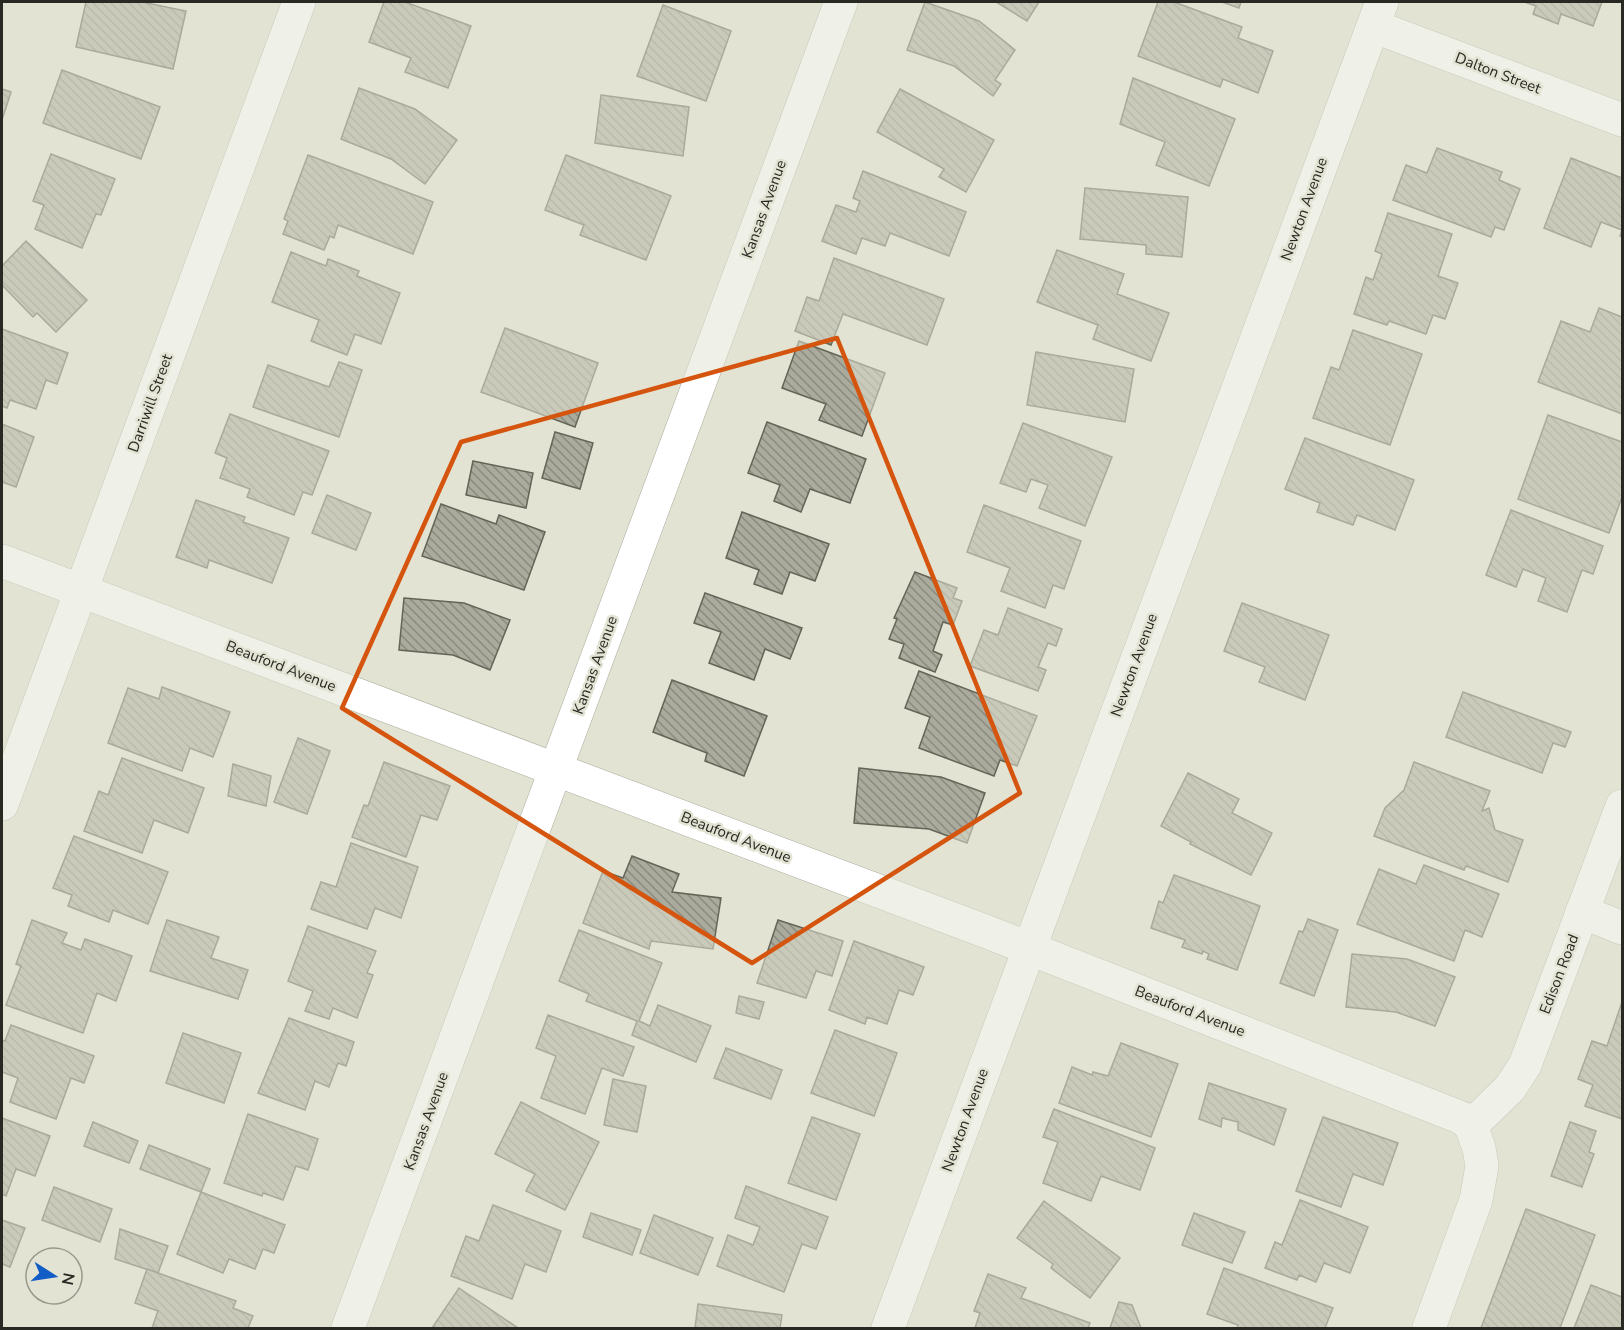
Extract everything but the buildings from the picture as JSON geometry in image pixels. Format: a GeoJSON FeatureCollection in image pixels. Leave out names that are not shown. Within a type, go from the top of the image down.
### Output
{"type":"FeatureCollection","features":[{"type":"Feature","properties":{"kind":"street","name":"Darriwill Street"},"geometry":{"type":"LineString","coordinates":[[2,804],[299,2]]}},
{"type":"Feature","properties":{"kind":"street","name":"Kansas Avenue"},"geometry":{"type":"LineString","coordinates":[[348,1329],[841,2]]}},
{"type":"Feature","properties":{"kind":"street","name":"Dalton Street"},"geometry":{"type":"LineString","coordinates":[[1377,14],[1623,120]]}},
{"type":"Feature","properties":{"kind":"street","name":"Newton Avenue"},"geometry":{"type":"LineString","coordinates":[[888,1329],[1377,14]]}},
{"type":"Feature","properties":{"kind":"street","name":"Beauford Avenue"},"geometry":{"type":"LineString","coordinates":[[2,561],[1029,948],[1469,1123]]}},
{"type":"Feature","properties":{"kind":"street","name":"Edison Road"},"geometry":{"type":"LineString","coordinates":[[1469,1123],[1510,1088],[1525,1065],[1623,806]]}},
{"type":"Feature","properties":{"kind":"street"},"geometry":{"type":"LineString","coordinates":[[1582,912],[1623,928]]}},
{"type":"Feature","properties":{"kind":"street"},"geometry":{"type":"LineString","coordinates":[[1429,1329],[1476,1200],[1482,1166],[1479,1148],[1469,1123]]}},
{"type":"Feature","properties":{"kind":"highlighted area"},"geometry":{"type":"Polygon","coordinates":[[[837,338],[1020,793],[752,963],[342,708],[461,442],[837,338]]]}}]}
